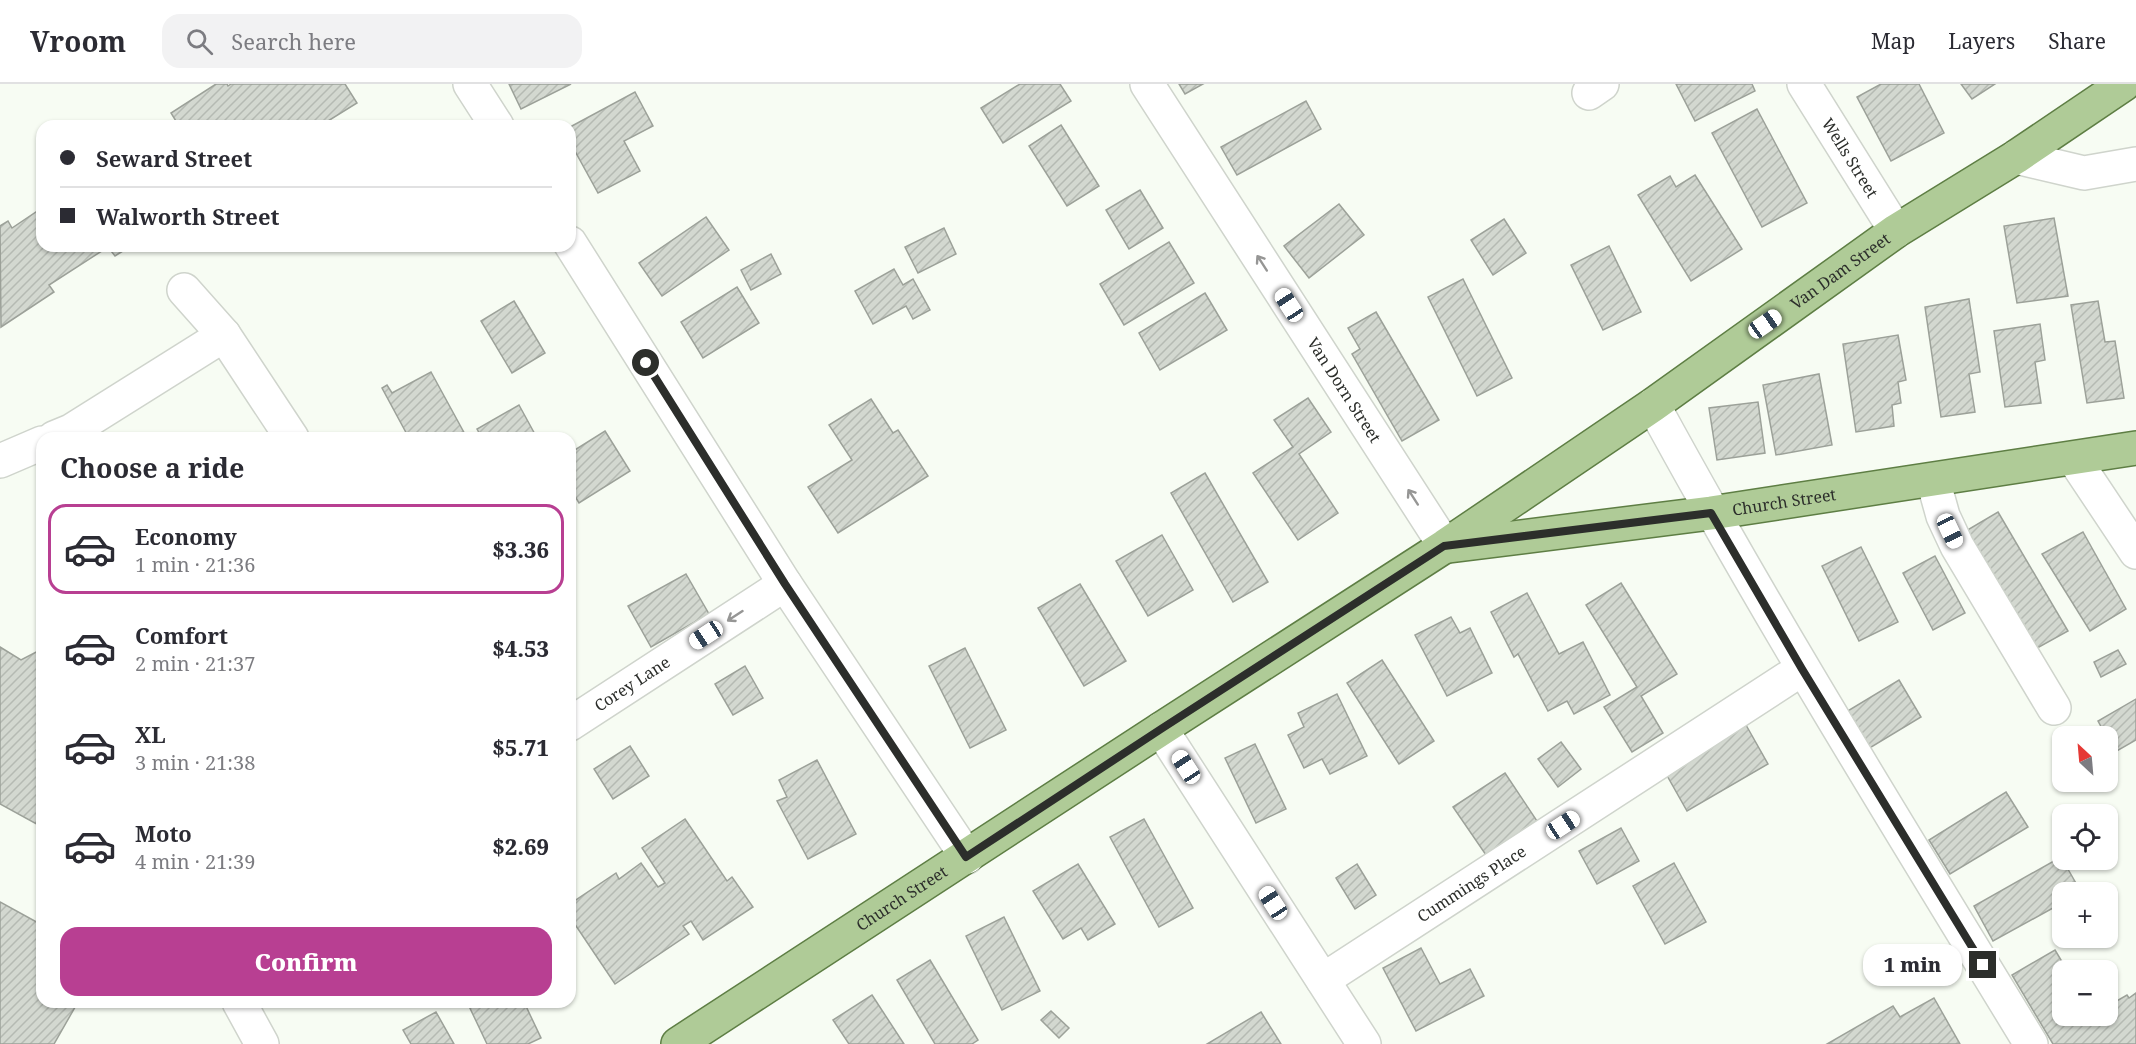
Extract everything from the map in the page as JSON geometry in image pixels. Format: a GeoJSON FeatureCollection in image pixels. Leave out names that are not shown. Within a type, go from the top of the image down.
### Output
{"type":"FeatureCollection","features":[{"type":"Feature","properties":{"kind":"main road","name":"Van Dam Street"},"geometry":{"type":"LineString","coordinates":[[1444,546],[1653,405],[1896,231],[2016,157],[2124,84]]}},
{"type":"Feature","properties":{"kind":"main road","name":"Church Street"},"geometry":{"type":"LineString","coordinates":[[678,1044],[1444,546],[1711,513],[2136,448]]}},
{"type":"Feature","properties":{"kind":"street"},"geometry":{"type":"LineString","coordinates":[[470,84],[493,120]]}},
{"type":"Feature","properties":{"kind":"street","name":"Van Dorn Street"},"geometry":{"type":"LineString","coordinates":[[1147,84],[1444,546]]}},
{"type":"Feature","properties":{"kind":"street","name":"Wells Street"},"geometry":{"type":"LineString","coordinates":[[1804,84],[1896,231]]}},
{"type":"Feature","properties":{"kind":"street"},"geometry":{"type":"LineString","coordinates":[[2016,157],[2084,173],[2136,164]]}},
{"type":"Feature","properties":{"kind":"street"},"geometry":{"type":"LineString","coordinates":[[576,252],[785,584],[966,857]]}},
{"type":"Feature","properties":{"kind":"street"},"geometry":{"type":"LineString","coordinates":[[184,290],[224,335],[288,432]]}},
{"type":"Feature","properties":{"kind":"street"},"geometry":{"type":"LineString","coordinates":[[67,432],[224,335]]}},
{"type":"Feature","properties":{"kind":"street"},"geometry":{"type":"LineString","coordinates":[[1653,405],[1711,513],[1802,669],[2031,1044]]}},
{"type":"Feature","properties":{"kind":"street"},"geometry":{"type":"LineString","coordinates":[[0,461],[36,446]]}},
{"type":"Feature","properties":{"kind":"street"},"geometry":{"type":"LineString","coordinates":[[2074,459],[2136,552]]}},
{"type":"Feature","properties":{"kind":"street"},"geometry":{"type":"LineString","coordinates":[[1933,480],[1943,516],[1957,546],[2054,708]]}},
{"type":"Feature","properties":{"kind":"street","name":"Corey Lane"},"geometry":{"type":"LineString","coordinates":[[576,720],[785,584]]}},
{"type":"Feature","properties":{"kind":"street","name":"Cummings Place"},"geometry":{"type":"LineString","coordinates":[[1323,980],[1802,669]]}},
{"type":"Feature","properties":{"kind":"street"},"geometry":{"type":"LineString","coordinates":[[1161,729],[1364,1044]]}},
{"type":"Feature","properties":{"kind":"street"},"geometry":{"type":"LineString","coordinates":[[242,1008],[262,1044]]}},
{"type":"Feature","properties":{"kind":"building"},"geometry":{"type":"Polygon","coordinates":[[[216,84],[227,84],[228,86],[231,84],[345,84],[357,103],[330,120],[175,120],[171,113],[216,84]]]}},
{"type":"Feature","properties":{"kind":"building"},"geometry":{"type":"Polygon","coordinates":[[[509,84],[571,84],[521,109],[509,84]]]}},
{"type":"Feature","properties":{"kind":"building"},"geometry":{"type":"Polygon","coordinates":[[[1020,84],[1060,84],[1071,101],[1003,143],[981,108],[1020,84]]]}},
{"type":"Feature","properties":{"kind":"building"},"geometry":{"type":"Polygon","coordinates":[[[1179,84],[1203,84],[1185,94],[1179,84]]]}},
{"type":"Feature","properties":{"kind":"building"},"geometry":{"type":"Polygon","coordinates":[[[1676,84],[1752,84],[1755,91],[1695,121],[1676,84]]]}},
{"type":"Feature","properties":{"kind":"building"},"geometry":{"type":"Polygon","coordinates":[[[1881,84],[1919,84],[1944,133],[1891,161],[1857,97],[1881,84]]]}},
{"type":"Feature","properties":{"kind":"building"},"geometry":{"type":"Polygon","coordinates":[[[1961,84],[1995,84],[1972,99],[1961,84]]]}},
{"type":"Feature","properties":{"kind":"building"},"geometry":{"type":"Polygon","coordinates":[[[635,92],[653,126],[624,141],[640,171],[598,193],[576,153],[576,124],[635,92]]]}},
{"type":"Feature","properties":{"kind":"building"},"geometry":{"type":"Polygon","coordinates":[[[1306,101],[1321,129],[1237,175],[1221,147],[1306,101]]]}},
{"type":"Feature","properties":{"kind":"building"},"geometry":{"type":"Polygon","coordinates":[[[1757,109],[1807,203],[1762,227],[1712,133],[1757,109]]]}},
{"type":"Feature","properties":{"kind":"building"},"geometry":{"type":"Polygon","coordinates":[[[1061,125],[1099,186],[1067,206],[1029,146],[1061,125]]]}},
{"type":"Feature","properties":{"kind":"building"},"geometry":{"type":"Polygon","coordinates":[[[1695,175],[1742,249],[1691,281],[1638,195],[1670,176],[1676,187],[1695,175]]]}},
{"type":"Feature","properties":{"kind":"building"},"geometry":{"type":"Polygon","coordinates":[[[1140,190],[1163,228],[1129,249],[1106,210],[1140,190]]]}},
{"type":"Feature","properties":{"kind":"building"},"geometry":{"type":"Polygon","coordinates":[[[1339,204],[1364,235],[1309,278],[1284,246],[1339,204]]]}},
{"type":"Feature","properties":{"kind":"building"},"geometry":{"type":"Polygon","coordinates":[[[36,212],[36,252],[100,252],[49,285],[54,292],[1,327],[0,226],[8,221],[12,228],[36,212]]]}},
{"type":"Feature","properties":{"kind":"building"},"geometry":{"type":"Polygon","coordinates":[[[706,217],[729,250],[662,296],[639,263],[706,217]]]}},
{"type":"Feature","properties":{"kind":"building"},"geometry":{"type":"Polygon","coordinates":[[[2054,218],[2068,296],[2017,303],[2004,226],[2054,218]]]}},
{"type":"Feature","properties":{"kind":"building"},"geometry":{"type":"Polygon","coordinates":[[[1504,219],[1526,253],[1493,275],[1471,240],[1504,219]]]}},
{"type":"Feature","properties":{"kind":"building"},"geometry":{"type":"Polygon","coordinates":[[[944,228],[956,254],[918,273],[905,247],[944,228]]]}},
{"type":"Feature","properties":{"kind":"building"},"geometry":{"type":"Polygon","coordinates":[[[1169,242],[1194,283],[1124,325],[1100,284],[1169,242]]]}},
{"type":"Feature","properties":{"kind":"building"},"geometry":{"type":"Polygon","coordinates":[[[1609,246],[1641,312],[1603,330],[1571,265],[1609,246]]]}},
{"type":"Feature","properties":{"kind":"building"},"geometry":{"type":"Polygon","coordinates":[[[771,254],[781,274],[751,290],[741,270],[771,254]]]}},
{"type":"Feature","properties":{"kind":"building"},"geometry":{"type":"Polygon","coordinates":[[[894,269],[903,285],[913,279],[930,310],[913,319],[906,306],[873,324],[855,291],[894,269]]]}},
{"type":"Feature","properties":{"kind":"building"},"geometry":{"type":"Polygon","coordinates":[[[1463,279],[1512,378],[1477,396],[1428,297],[1463,279]]]}},
{"type":"Feature","properties":{"kind":"building"},"geometry":{"type":"Polygon","coordinates":[[[737,287],[759,323],[703,358],[681,322],[737,287]]]}},
{"type":"Feature","properties":{"kind":"building"},"geometry":{"type":"Polygon","coordinates":[[[1205,293],[1227,330],[1160,370],[1139,333],[1205,293]]]}},
{"type":"Feature","properties":{"kind":"building"},"geometry":{"type":"Polygon","coordinates":[[[1969,299],[1980,372],[1969,374],[1975,412],[1941,417],[1925,307],[1969,299]]]}},
{"type":"Feature","properties":{"kind":"building"},"geometry":{"type":"Polygon","coordinates":[[[514,301],[545,353],[512,373],[481,321],[514,301]]]}},
{"type":"Feature","properties":{"kind":"building"},"geometry":{"type":"Polygon","coordinates":[[[2098,301],[2105,342],[2115,341],[2124,398],[2087,403],[2071,305],[2098,301]]]}},
{"type":"Feature","properties":{"kind":"building"},"geometry":{"type":"Polygon","coordinates":[[[1376,312],[1439,420],[1402,441],[1352,354],[1360,349],[1348,328],[1376,312]]]}},
{"type":"Feature","properties":{"kind":"building"},"geometry":{"type":"Polygon","coordinates":[[[2040,324],[2045,360],[2035,362],[2041,403],[2005,407],[1994,331],[2040,324]]]}},
{"type":"Feature","properties":{"kind":"building"},"geometry":{"type":"Polygon","coordinates":[[[1898,335],[1906,380],[1898,382],[1901,403],[1892,405],[1894,426],[1856,432],[1843,344],[1898,335]]]}},
{"type":"Feature","properties":{"kind":"building"},"geometry":{"type":"Polygon","coordinates":[[[431,372],[464,432],[406,432],[382,388],[387,385],[392,393],[431,372]]]}},
{"type":"Feature","properties":{"kind":"building"},"geometry":{"type":"Polygon","coordinates":[[[1819,374],[1832,445],[1776,455],[1763,385],[1819,374]]]}},
{"type":"Feature","properties":{"kind":"building"},"geometry":{"type":"Polygon","coordinates":[[[1308,398],[1331,432],[1299,454],[1338,513],[1298,540],[1253,473],[1293,447],[1274,420],[1308,398]]]}},
{"type":"Feature","properties":{"kind":"building"},"geometry":{"type":"Polygon","coordinates":[[[871,399],[893,433],[898,430],[928,476],[838,533],[808,487],[852,460],[829,425],[871,399]]]}},
{"type":"Feature","properties":{"kind":"building"},"geometry":{"type":"Polygon","coordinates":[[[1758,402],[1765,453],[1717,460],[1709,408],[1758,402]]]}},
{"type":"Feature","properties":{"kind":"building"},"geometry":{"type":"Polygon","coordinates":[[[519,405],[534,432],[479,432],[477,429],[519,405]]]}},
{"type":"Feature","properties":{"kind":"building"},"geometry":{"type":"Polygon","coordinates":[[[605,431],[630,471],[579,503],[576,498],[576,449],[605,431]]]}},
{"type":"Feature","properties":{"kind":"building"},"geometry":{"type":"Polygon","coordinates":[[[1205,473],[1268,582],[1233,602],[1171,493],[1205,473]]]}},
{"type":"Feature","properties":{"kind":"building"},"geometry":{"type":"Polygon","coordinates":[[[1998,512],[2068,631],[2030,652],[1959,535],[1998,512]]]}},
{"type":"Feature","properties":{"kind":"building"},"geometry":{"type":"Polygon","coordinates":[[[2083,532],[2126,609],[2090,631],[2042,554],[2083,532]]]}},
{"type":"Feature","properties":{"kind":"building"},"geometry":{"type":"Polygon","coordinates":[[[1162,535],[1193,590],[1148,616],[1116,561],[1162,535]]]}},
{"type":"Feature","properties":{"kind":"building"},"geometry":{"type":"Polygon","coordinates":[[[1861,547],[1898,622],[1859,641],[1822,566],[1861,547]]]}},
{"type":"Feature","properties":{"kind":"building"},"geometry":{"type":"Polygon","coordinates":[[[1935,556],[1965,613],[1933,630],[1903,573],[1935,556]]]}},
{"type":"Feature","properties":{"kind":"building"},"geometry":{"type":"Polygon","coordinates":[[[686,574],[709,614],[651,647],[628,606],[686,574]]]}},
{"type":"Feature","properties":{"kind":"building"},"geometry":{"type":"Polygon","coordinates":[[[1621,583],[1677,674],[1641,696],[1663,733],[1632,752],[1604,707],[1637,687],[1586,605],[1621,583]]]}},
{"type":"Feature","properties":{"kind":"building"},"geometry":{"type":"Polygon","coordinates":[[[1080,584],[1126,661],[1084,686],[1038,608],[1080,584]]]}},
{"type":"Feature","properties":{"kind":"building"},"geometry":{"type":"Polygon","coordinates":[[[1527,593],[1559,654],[1583,642],[1610,695],[1574,714],[1567,701],[1548,711],[1518,654],[1514,657],[1491,612],[1527,593]]]}},
{"type":"Feature","properties":{"kind":"building"},"geometry":{"type":"Polygon","coordinates":[[[1451,617],[1460,633],[1470,628],[1492,673],[1447,696],[1415,635],[1451,617]]]}},
{"type":"Feature","properties":{"kind":"building"},"geometry":{"type":"Polygon","coordinates":[[[0,647],[21,660],[36,652],[36,824],[0,804],[0,647]]]}},
{"type":"Feature","properties":{"kind":"building"},"geometry":{"type":"Polygon","coordinates":[[[965,648],[1006,730],[970,748],[929,666],[965,648]]]}},
{"type":"Feature","properties":{"kind":"building"},"geometry":{"type":"Polygon","coordinates":[[[2118,650],[2126,664],[2101,677],[2094,662],[2118,650]]]}},
{"type":"Feature","properties":{"kind":"building"},"geometry":{"type":"Polygon","coordinates":[[[1382,660],[1434,741],[1399,764],[1347,683],[1382,660]]]}},
{"type":"Feature","properties":{"kind":"building"},"geometry":{"type":"Polygon","coordinates":[[[745,666],[763,698],[733,715],[715,684],[745,666]]]}},
{"type":"Feature","properties":{"kind":"building"},"geometry":{"type":"Polygon","coordinates":[[[1899,680],[1921,717],[1868,749],[1846,712],[1899,680]]]}},
{"type":"Feature","properties":{"kind":"building"},"geometry":{"type":"Polygon","coordinates":[[[1337,694],[1367,756],[1330,774],[1322,759],[1304,768],[1288,735],[1304,727],[1298,713],[1337,694]]]}},
{"type":"Feature","properties":{"kind":"building"},"geometry":{"type":"Polygon","coordinates":[[[2136,699],[2136,740],[2118,750],[2118,726],[2101,726],[2098,721],[2136,699]]]}},
{"type":"Feature","properties":{"kind":"building"},"geometry":{"type":"Polygon","coordinates":[[[1746,725],[1768,764],[1687,811],[1665,772],[1746,725]]]}},
{"type":"Feature","properties":{"kind":"building"},"geometry":{"type":"Polygon","coordinates":[[[1561,742],[1581,769],[1558,787],[1538,759],[1561,742]]]}},
{"type":"Feature","properties":{"kind":"building"},"geometry":{"type":"Polygon","coordinates":[[[1255,744],[1286,809],[1256,823],[1225,758],[1255,744]]]}},
{"type":"Feature","properties":{"kind":"building"},"geometry":{"type":"Polygon","coordinates":[[[630,746],[649,776],[613,799],[594,769],[630,746]]]}},
{"type":"Feature","properties":{"kind":"building"},"geometry":{"type":"Polygon","coordinates":[[[817,760],[856,834],[808,859],[777,801],[787,797],[779,780],[817,760]]]}},
{"type":"Feature","properties":{"kind":"building"},"geometry":{"type":"Polygon","coordinates":[[[1505,773],[1537,821],[1486,855],[1453,807],[1505,773]]]}},
{"type":"Feature","properties":{"kind":"building"},"geometry":{"type":"Polygon","coordinates":[[[2006,792],[2028,827],[1950,874],[1929,840],[2006,792]]]}},
{"type":"Feature","properties":{"kind":"building"},"geometry":{"type":"Polygon","coordinates":[[[685,819],[727,881],[732,877],[753,907],[703,940],[691,921],[683,926],[689,934],[615,984],[576,926],[576,900],[616,873],[619,879],[641,863],[658,887],[665,883],[642,848],[685,819]]]}},
{"type":"Feature","properties":{"kind":"building"},"geometry":{"type":"Polygon","coordinates":[[[1144,819],[1193,908],[1159,927],[1110,837],[1144,819]]]}},
{"type":"Feature","properties":{"kind":"building"},"geometry":{"type":"Polygon","coordinates":[[[1621,828],[1639,861],[1597,884],[1579,851],[1621,828]]]}},
{"type":"Feature","properties":{"kind":"building"},"geometry":{"type":"Polygon","coordinates":[[[2052,862],[2052,870],[2068,870],[2075,882],[2052,882],[2052,909],[1993,941],[1974,906],[2052,862]]]}},
{"type":"Feature","properties":{"kind":"building"},"geometry":{"type":"Polygon","coordinates":[[[1674,863],[1706,922],[1665,944],[1633,886],[1674,863]]]}},
{"type":"Feature","properties":{"kind":"building"},"geometry":{"type":"Polygon","coordinates":[[[1078,864],[1115,924],[1088,940],[1081,928],[1063,939],[1033,891],[1078,864]]]}},
{"type":"Feature","properties":{"kind":"building"},"geometry":{"type":"Polygon","coordinates":[[[1357,864],[1376,895],[1355,909],[1336,878],[1357,864]]]}},
{"type":"Feature","properties":{"kind":"building"},"geometry":{"type":"Polygon","coordinates":[[[0,902],[36,922],[36,1008],[75,1008],[54,1044],[0,1044],[0,902]]]}},
{"type":"Feature","properties":{"kind":"building"},"geometry":{"type":"Polygon","coordinates":[[[1004,917],[1040,991],[1002,1010],[966,936],[1004,917]]]}},
{"type":"Feature","properties":{"kind":"building"},"geometry":{"type":"Polygon","coordinates":[[[1421,948],[1440,984],[1470,969],[1484,996],[1416,1031],[1383,968],[1421,948]]]}},
{"type":"Feature","properties":{"kind":"building"},"geometry":{"type":"Polygon","coordinates":[[[2055,950],[2061,960],[2052,960],[2052,1026],[2118,1026],[2118,1000],[2127,995],[2129,998],[2136,993],[2136,1044],[2053,1044],[2012,975],[2055,950]]]}},
{"type":"Feature","properties":{"kind":"building"},"geometry":{"type":"Polygon","coordinates":[[[930,960],[978,1040],[972,1044],[935,1044],[897,980],[930,960]]]}},
{"type":"Feature","properties":{"kind":"building"},"geometry":{"type":"Polygon","coordinates":[[[872,995],[904,1044],[849,1044],[833,1020],[872,995]]]}},
{"type":"Feature","properties":{"kind":"building"},"geometry":{"type":"Polygon","coordinates":[[[1934,998],[1960,1044],[1827,1044],[1893,1006],[1900,1017],[1934,998]]]}},
{"type":"Feature","properties":{"kind":"building"},"geometry":{"type":"Polygon","coordinates":[[[470,1008],[527,1008],[541,1038],[528,1044],[487,1044],[470,1008]]]}},
{"type":"Feature","properties":{"kind":"building"},"geometry":{"type":"Polygon","coordinates":[[[1051,1011],[1069,1028],[1059,1038],[1041,1020],[1051,1011]]]}},
{"type":"Feature","properties":{"kind":"building"},"geometry":{"type":"Polygon","coordinates":[[[436,1012],[454,1044],[411,1044],[403,1030],[436,1012]]]}},
{"type":"Feature","properties":{"kind":"building"},"geometry":{"type":"Polygon","coordinates":[[[1261,1012],[1281,1044],[1207,1044],[1261,1012]]]}},
{"type":"Feature","properties":{"kind":"route"},"geometry":{"type":"LineString","coordinates":[[646,363],[785,584],[966,857],[1444,546],[1711,513],[1802,669],[1983,965]]}}]}
